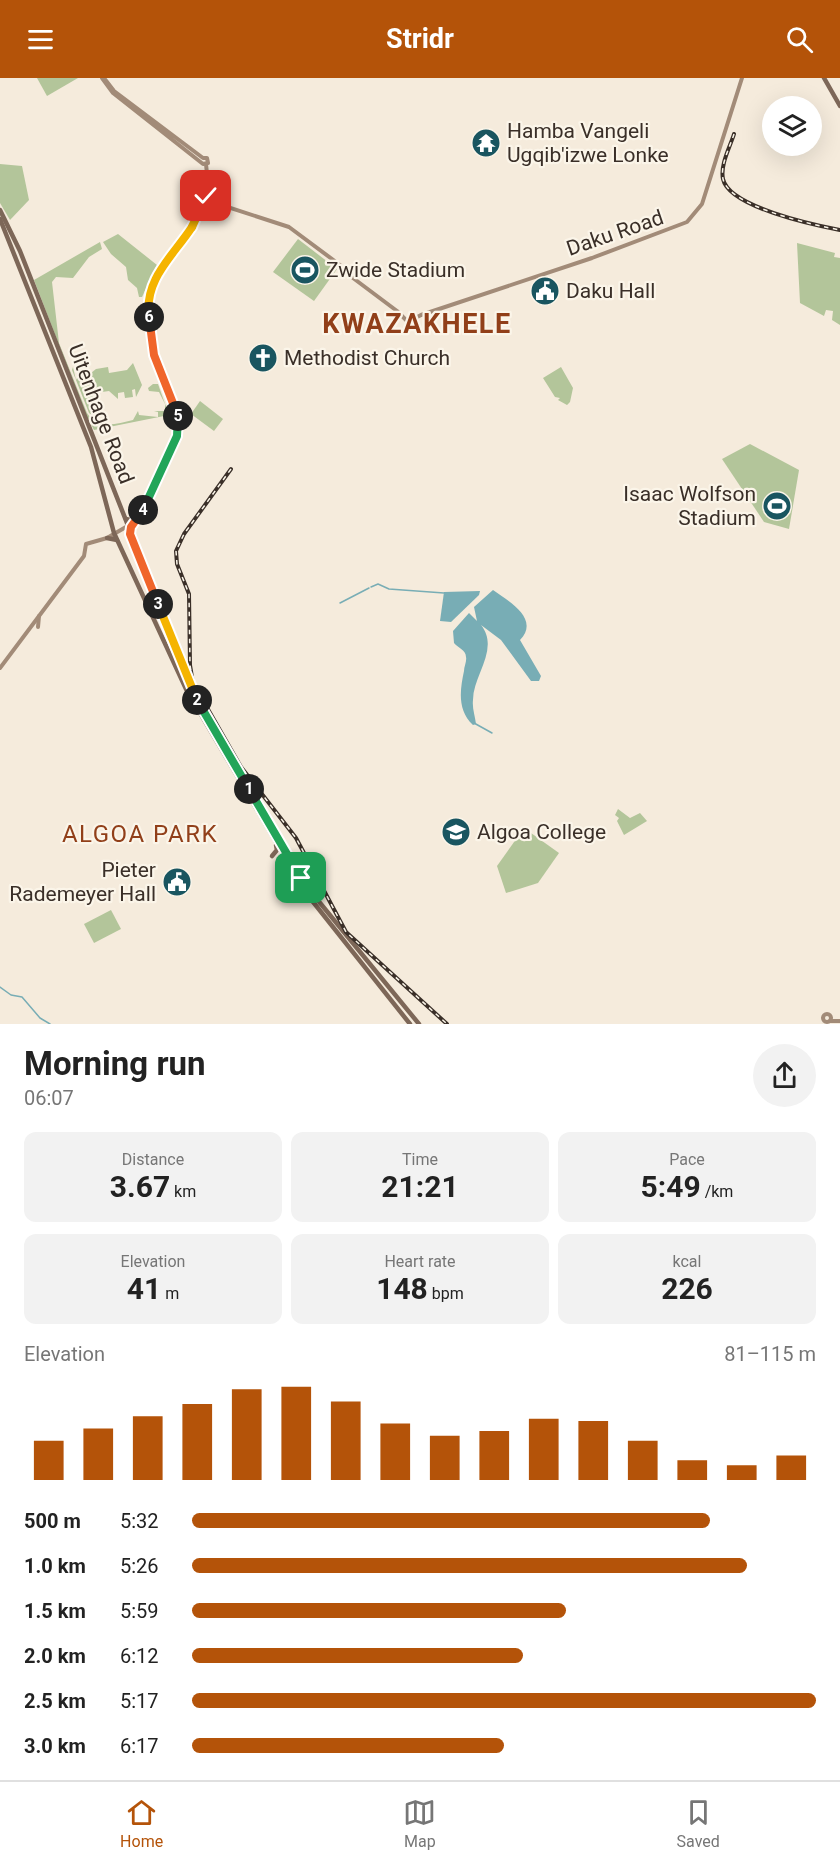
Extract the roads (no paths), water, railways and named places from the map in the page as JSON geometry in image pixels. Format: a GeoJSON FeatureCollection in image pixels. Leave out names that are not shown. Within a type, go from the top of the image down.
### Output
{"type":"FeatureCollection","features":[{"type":"Feature","properties":{"kind":"main road"},"geometry":{"type":"LineString","coordinates":[[0,668],[84,556],[86,544],[112,535],[140,516],[177,436],[179,423],[177,412],[154,355],[147,301],[155,278],[204,210],[207,200],[203,162],[114,91],[103,78]]}},
{"type":"Feature","properties":{"kind":"main road","name":"Daku Road"},"geometry":{"type":"LineString","coordinates":[[215,204],[289,227],[410,322],[542,273],[675,229],[695,214],[703,200],[742,78]]}},
{"type":"Feature","properties":{"kind":"main road"},"geometry":{"type":"LineString","coordinates":[[824,78],[840,106]]}},
{"type":"Feature","properties":{"kind":"main road"},"geometry":{"type":"LineString","coordinates":[[207,200],[215,204]]}},
{"type":"Feature","properties":{"kind":"main road"},"geometry":{"type":"LineString","coordinates":[[191,228],[207,200]]}},
{"type":"Feature","properties":{"kind":"main road"},"geometry":{"type":"LineString","coordinates":[[204,210],[215,204]]}},
{"type":"Feature","properties":{"kind":"main road","name":"Uitenhage Road"},"geometry":{"type":"LineString","coordinates":[[0,210],[24,261],[124,517],[130,524],[130,534],[197,701],[272,829],[319,903],[419,1024]]}},
{"type":"Feature","properties":{"kind":"main road","name":"Uitenhage Road"},"geometry":{"type":"LineString","coordinates":[[0,219],[91,447],[112,535],[195,705],[311,900],[410,1024]]}},
{"type":"Feature","properties":{"kind":"main road"},"geometry":{"type":"LineString","coordinates":[[124,517],[130,524]]}},
{"type":"Feature","properties":{"kind":"main road"},"geometry":{"type":"LineString","coordinates":[[26,631],[37,628],[40,613]]}},
{"type":"Feature","properties":{"kind":"main road"},"geometry":{"type":"LineString","coordinates":[[272,855],[276,851],[276,843]]}},
{"type":"Feature","properties":{"kind":"main road"},"geometry":{"type":"LineString","coordinates":[[389,997],[389,1006]]}},
{"type":"Feature","properties":{"kind":"water"},"geometry":{"type":"Polygon","coordinates":[[[493,590],[525,618],[527,625],[520,640],[541,676],[539,681],[531,681],[501,640],[481,625],[488,643],[487,653],[474,691],[473,706],[476,724],[473,725],[464,713],[461,700],[466,655],[454,643],[453,631],[469,613],[477,621],[474,607],[493,590]]]}},
{"type":"Feature","properties":{"kind":"water"},"geometry":{"type":"Polygon","coordinates":[[[480,591],[479,595],[451,622],[440,621],[444,592],[480,591]]]}},
{"type":"Feature","properties":{"kind":"waterway"},"geometry":{"type":"LineString","coordinates":[[371,587],[378,584],[389,589],[444,593]]}},
{"type":"Feature","properties":{"kind":"waterway"},"geometry":{"type":"LineString","coordinates":[[340,603],[369,588]]}},
{"type":"Feature","properties":{"kind":"waterway"},"geometry":{"type":"LineString","coordinates":[[474,723],[492,733]]}},
{"type":"Feature","properties":{"kind":"waterway"},"geometry":{"type":"LineString","coordinates":[[0,987],[11,995],[22,997],[40,1018],[50,1024]]}},
{"type":"Feature","properties":{"kind":"railway"},"geometry":{"type":"LineString","coordinates":[[734,134],[722,174],[729,189],[740,198],[774,213],[840,230]]}},
{"type":"Feature","properties":{"kind":"railway"},"geometry":{"type":"LineString","coordinates":[[231,469],[184,534],[176,551],[177,564],[189,594],[190,665],[193,683],[241,767],[296,838],[346,932],[447,1024]]}},
{"type":"Feature","properties":{"kind":"place","name":"Hamba Vangeli Ugqib'izwe Lonke"},"geometry":{"type":"Point","coordinates":[486,143]}},
{"type":"Feature","properties":{"kind":"place","name":"Zwide Stadium"},"geometry":{"type":"Point","coordinates":[305,270]}},
{"type":"Feature","properties":{"kind":"place","name":"Daku Hall"},"geometry":{"type":"Point","coordinates":[545,291]}},
{"type":"Feature","properties":{"kind":"place","name":"Methodist Church"},"geometry":{"type":"Point","coordinates":[263,358]}},
{"type":"Feature","properties":{"kind":"place","name":"Isaac Wolfson Stadium"},"geometry":{"type":"Point","coordinates":[777,506]}},
{"type":"Feature","properties":{"kind":"place","name":"Algoa College"},"geometry":{"type":"Point","coordinates":[456,832]}},
{"type":"Feature","properties":{"kind":"place","name":"Pieter Rademeyer Hall"},"geometry":{"type":"Point","coordinates":[177,882]}},
{"type":"Feature","properties":{"kind":"district","name":"KWAZAKHELE"},"geometry":{"type":"Point","coordinates":[417,324]}},
{"type":"Feature","properties":{"kind":"district","name":"ALGOA PARK"},"geometry":{"type":"Point","coordinates":[140,834]}}]}
